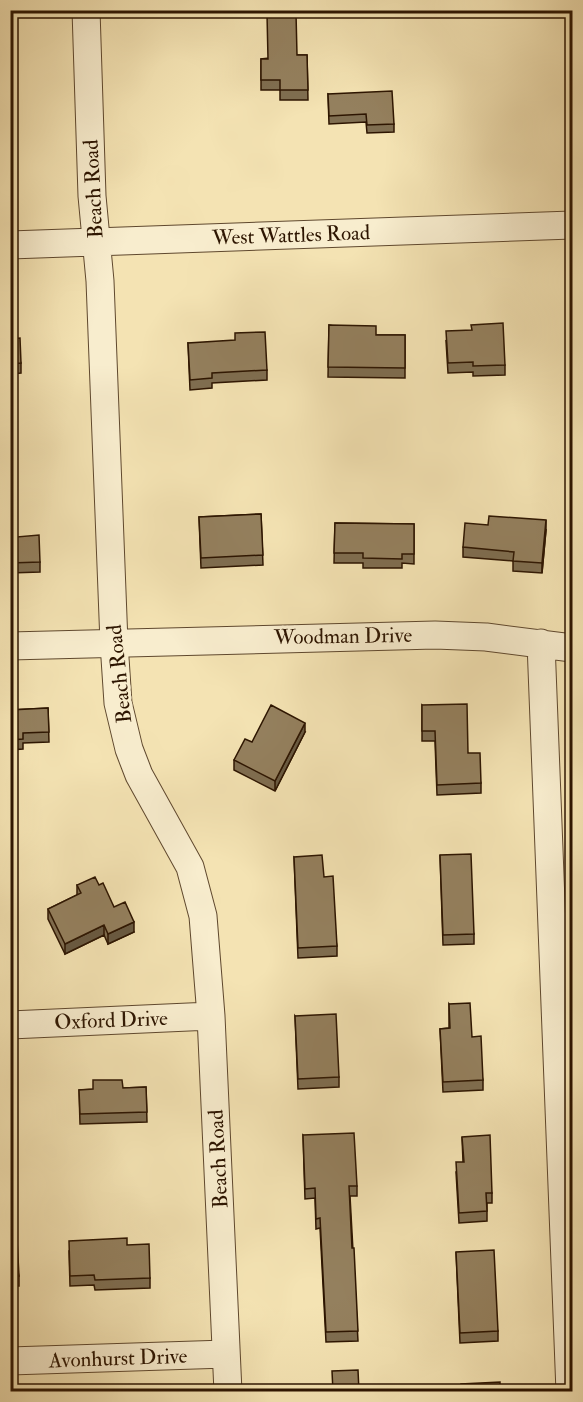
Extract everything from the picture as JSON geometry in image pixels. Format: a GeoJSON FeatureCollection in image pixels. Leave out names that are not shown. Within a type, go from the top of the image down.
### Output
{"type":"FeatureCollection","features":[{"type":"Feature","properties":{"kind":"street","name":"Beach Road"},"geometry":{"type":"LineString","coordinates":[[86,10],[92,196],[100,281],[118,703],[129,749],[139,776],[190,867],[198,890],[207,948],[228,1392]]}},
{"type":"Feature","properties":{"kind":"street","name":"West Wattles Road"},"geometry":{"type":"LineString","coordinates":[[10,245],[573,225]]}},
{"type":"Feature","properties":{"kind":"street","name":"Woodman Drive"},"geometry":{"type":"LineString","coordinates":[[10,646],[435,634],[573,648]]}},
{"type":"Feature","properties":{"kind":"street"},"geometry":{"type":"LineString","coordinates":[[541,643],[570,1392]]}},
{"type":"Feature","properties":{"kind":"street","name":"Oxford Drive"},"geometry":{"type":"LineString","coordinates":[[10,1024],[211,1016]]}},
{"type":"Feature","properties":{"kind":"street","name":"Avonhurst Drive"},"geometry":{"type":"LineString","coordinates":[[10,1361],[226,1354]]}},
{"type":"Feature","properties":{"kind":"building"},"geometry":{"type":"Polygon","coordinates":[[[296,13],[297,55],[307,55],[308,90],[280,90],[280,80],[261,80],[261,59],[268,59],[267,14],[296,13]]]}},
{"type":"Feature","properties":{"kind":"building"},"geometry":{"type":"Polygon","coordinates":[[[392,91],[394,124],[367,125],[366,114],[329,116],[328,94],[392,91]]]}},
{"type":"Feature","properties":{"kind":"building"},"geometry":{"type":"Polygon","coordinates":[[[503,323],[505,365],[473,366],[473,362],[448,363],[446,331],[472,330],[471,325],[503,323]]]}},
{"type":"Feature","properties":{"kind":"building"},"geometry":{"type":"Polygon","coordinates":[[[329,325],[376,326],[376,335],[405,335],[405,368],[328,367],[329,325]]]}},
{"type":"Feature","properties":{"kind":"building"},"geometry":{"type":"Polygon","coordinates":[[[265,332],[267,370],[212,373],[212,378],[190,380],[188,343],[235,340],[235,333],[265,332]]]}},
{"type":"Feature","properties":{"kind":"building"},"geometry":{"type":"Polygon","coordinates":[[[20,338],[21,363],[10,364],[10,339],[20,338]]]}},
{"type":"Feature","properties":{"kind":"building"},"geometry":{"type":"Polygon","coordinates":[[[10,509],[16,509],[17,537],[39,535],[40,562],[10,563],[10,509]]]}},
{"type":"Feature","properties":{"kind":"building"},"geometry":{"type":"Polygon","coordinates":[[[261,514],[263,555],[201,558],[199,517],[261,514]]]}},
{"type":"Feature","properties":{"kind":"building"},"geometry":{"type":"Polygon","coordinates":[[[489,516],[546,520],[542,563],[513,561],[514,552],[463,547],[465,523],[488,525],[489,516]]]}},
{"type":"Feature","properties":{"kind":"building"},"geometry":{"type":"Polygon","coordinates":[[[335,523],[414,524],[414,554],[402,554],[402,559],[363,558],[363,553],[334,553],[335,523]]]}},
{"type":"Feature","properties":{"kind":"building"},"geometry":{"type":"Polygon","coordinates":[[[467,704],[468,753],[480,753],[481,783],[437,785],[435,731],[422,731],[422,705],[467,704]]]}},
{"type":"Feature","properties":{"kind":"building"},"geometry":{"type":"Polygon","coordinates":[[[271,705],[305,723],[275,781],[234,760],[245,739],[252,742],[271,705]]]}},
{"type":"Feature","properties":{"kind":"building"},"geometry":{"type":"Polygon","coordinates":[[[48,708],[49,732],[23,733],[23,739],[10,740],[10,710],[48,708]]]}},
{"type":"Feature","properties":{"kind":"building"},"geometry":{"type":"Polygon","coordinates":[[[471,854],[474,934],[443,935],[440,855],[471,854]]]}},
{"type":"Feature","properties":{"kind":"building"},"geometry":{"type":"Polygon","coordinates":[[[322,855],[324,877],[333,876],[337,946],[298,948],[294,857],[322,855]]]}},
{"type":"Feature","properties":{"kind":"building"},"geometry":{"type":"Polygon","coordinates":[[[95,877],[99,885],[103,883],[114,907],[125,902],[134,922],[108,934],[104,925],[65,944],[48,909],[81,893],[77,885],[95,877]]]}},
{"type":"Feature","properties":{"kind":"building"},"geometry":{"type":"Polygon","coordinates":[[[470,1003],[472,1037],[481,1036],[483,1080],[443,1082],[440,1029],[450,1028],[449,1004],[470,1003]]]}},
{"type":"Feature","properties":{"kind":"building"},"geometry":{"type":"Polygon","coordinates":[[[336,1014],[339,1077],[298,1079],[295,1016],[336,1014]]]}},
{"type":"Feature","properties":{"kind":"building"},"geometry":{"type":"Polygon","coordinates":[[[93,1080],[122,1080],[123,1088],[146,1087],[147,1112],[80,1114],[79,1090],[93,1089],[93,1080]]]}},
{"type":"Feature","properties":{"kind":"building"},"geometry":{"type":"Polygon","coordinates":[[[354,1133],[357,1186],[349,1186],[358,1331],[326,1332],[320,1218],[316,1219],[315,1188],[305,1189],[303,1135],[354,1133]]]}},
{"type":"Feature","properties":{"kind":"building"},"geometry":{"type":"Polygon","coordinates":[[[490,1135],[492,1193],[486,1193],[487,1211],[459,1213],[456,1162],[464,1162],[462,1137],[490,1135]]]}},
{"type":"Feature","properties":{"kind":"building"},"geometry":{"type":"Polygon","coordinates":[[[127,1238],[127,1245],[149,1244],[150,1278],[95,1280],[94,1275],[70,1276],[69,1241],[127,1238]]]}},
{"type":"Feature","properties":{"kind":"building"},"geometry":{"type":"Polygon","coordinates":[[[10,1239],[17,1239],[19,1276],[10,1276],[10,1239]]]}},
{"type":"Feature","properties":{"kind":"building"},"geometry":{"type":"Polygon","coordinates":[[[494,1250],[498,1331],[460,1333],[456,1252],[494,1250]]]}},
{"type":"Feature","properties":{"kind":"building"},"geometry":{"type":"Polygon","coordinates":[[[358,1370],[359,1392],[333,1392],[332,1371],[358,1370]]]}},
{"type":"Feature","properties":{"kind":"building"},"geometry":{"type":"Polygon","coordinates":[[[500,1382],[500,1392],[462,1392],[461,1384],[500,1382]]]}}]}
